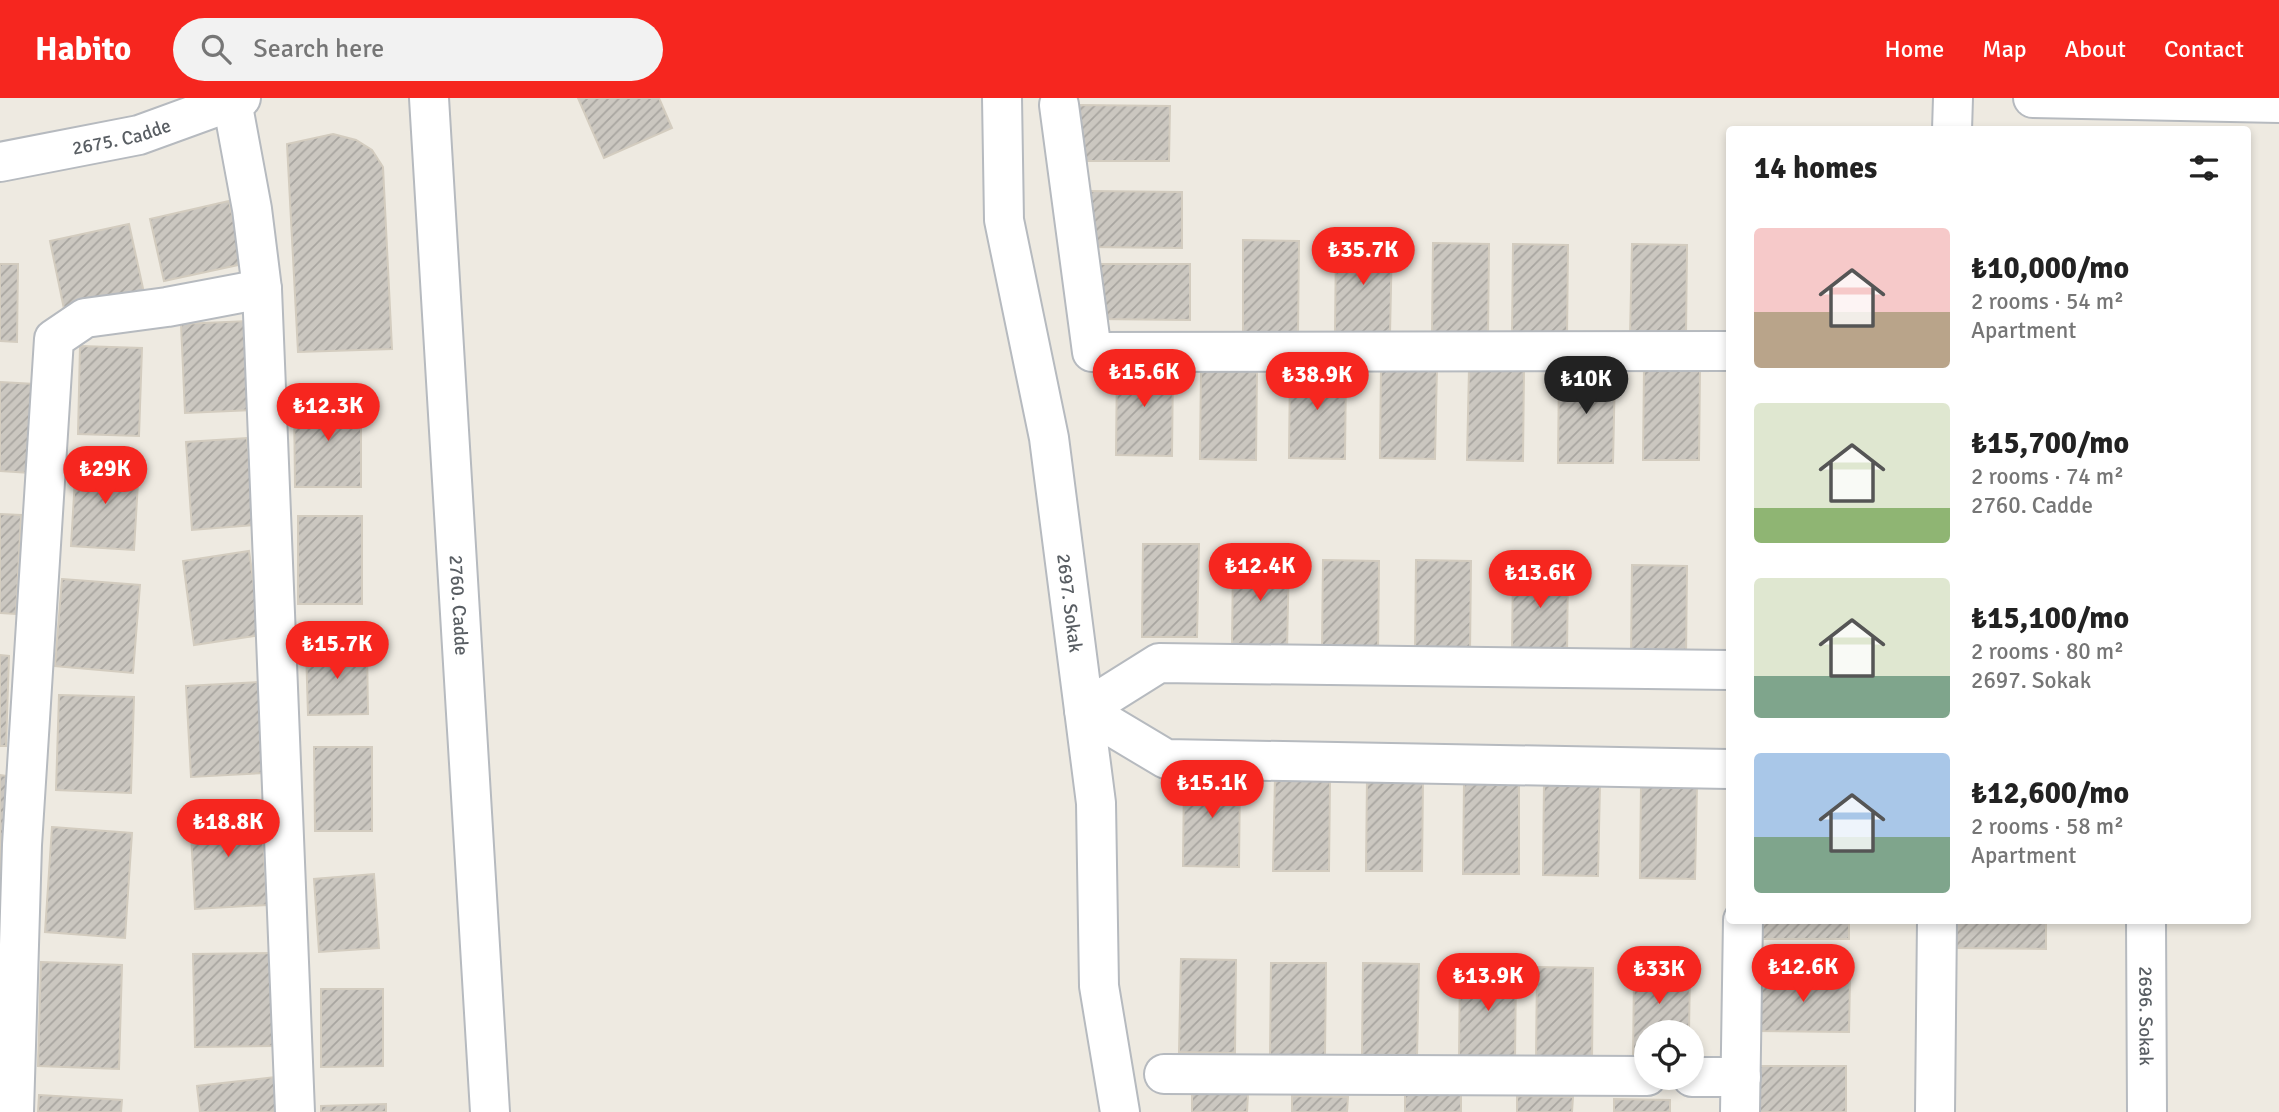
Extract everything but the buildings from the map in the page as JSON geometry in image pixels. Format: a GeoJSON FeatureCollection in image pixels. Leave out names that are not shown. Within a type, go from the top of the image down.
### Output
{"type":"FeatureCollection","features":[{"type":"Feature","properties":{"kind":"street","name":"2760. Cadde"},"geometry":{"type":"LineString","coordinates":[[429,98],[490,1112]]}},
{"type":"Feature","properties":{"kind":"street","name":"2697. Sokak"},"geometry":{"type":"LineString","coordinates":[[1002,98],[1004,220],[1049,438],[1096,803],[1099,986],[1120,1112]]}},
{"type":"Feature","properties":{"kind":"street"},"geometry":{"type":"LineString","coordinates":[[1952,126],[1953,98]]}},
{"type":"Feature","properties":{"kind":"street"},"geometry":{"type":"LineString","coordinates":[[2033,98],[2143,115],[2279,103]]}},
{"type":"Feature","properties":{"kind":"street"},"geometry":{"type":"LineString","coordinates":[[237,100],[262,289],[295,1112]]}},
{"type":"Feature","properties":{"kind":"street","name":"2675. Cadde"},"geometry":{"type":"LineString","coordinates":[[0,162],[139,135],[237,100]]}},
{"type":"Feature","properties":{"kind":"street"},"geometry":{"type":"LineString","coordinates":[[1059,105],[1091,352],[1726,351]]}},
{"type":"Feature","properties":{"kind":"street"},"geometry":{"type":"LineString","coordinates":[[14,1112],[22,845],[54,339],[85,318],[167,307],[262,289]]}},
{"type":"Feature","properties":{"kind":"street"},"geometry":{"type":"LineString","coordinates":[[1726,670],[1159,663],[1084,710],[1166,759],[1726,769]]}},
{"type":"Feature","properties":{"kind":"street"},"geometry":{"type":"LineString","coordinates":[[1704,1081],[1740,1094],[1743,924]]}},
{"type":"Feature","properties":{"kind":"street"},"geometry":{"type":"LineString","coordinates":[[1935,1112],[1937,924]]}},
{"type":"Feature","properties":{"kind":"street","name":"2696. Sokak"},"geometry":{"type":"LineString","coordinates":[[2146,924],[2147,1112]]}},
{"type":"Feature","properties":{"kind":"street"},"geometry":{"type":"LineString","coordinates":[[1164,1074],[1634,1076]]}}]}
